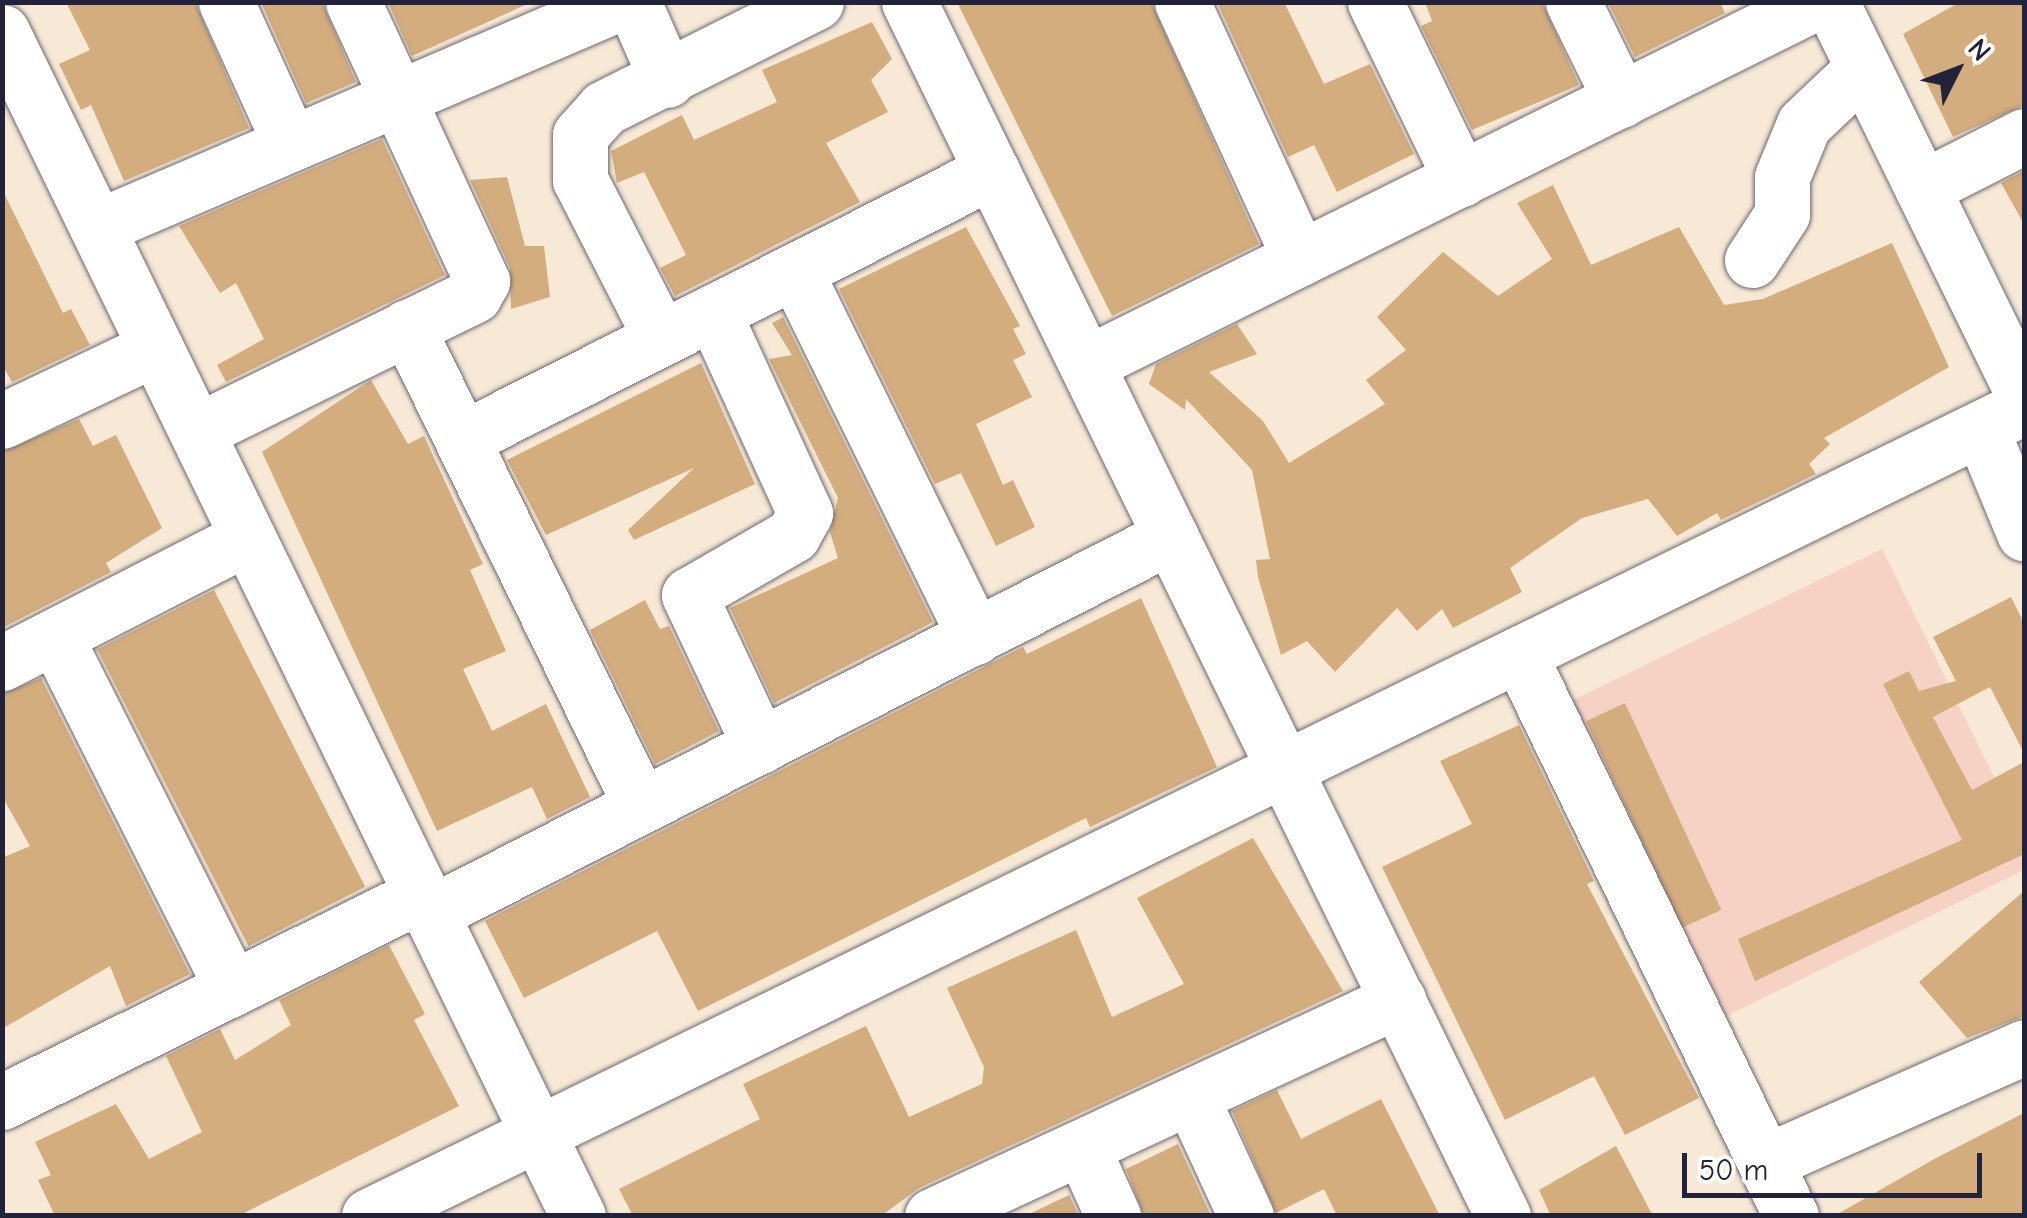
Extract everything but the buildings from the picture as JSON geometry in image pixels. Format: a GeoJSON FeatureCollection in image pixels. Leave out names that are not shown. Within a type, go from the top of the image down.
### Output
{"type":"FeatureCollection","features":[{"type":"Feature","properties":{"kind":"street"},"geometry":{"type":"LineString","coordinates":[[226,2],[290,143]]}},
{"type":"Feature","properties":{"kind":"street"},"geometry":{"type":"LineString","coordinates":[[196,431],[474,296],[482,281],[353,2]]}},
{"type":"Feature","properties":{"kind":"street"},"geometry":{"type":"LineString","coordinates":[[98,226],[622,2]]}},
{"type":"Feature","properties":{"kind":"street"},"geometry":{"type":"LineString","coordinates":[[633,2],[667,80]]}},
{"type":"Feature","properties":{"kind":"street"},"geometry":{"type":"LineString","coordinates":[[661,338],[576,156],[590,116],[816,2]]}},
{"type":"Feature","properties":{"kind":"street"},"geometry":{"type":"LineString","coordinates":[[909,2],[1503,1216]]}},
{"type":"Feature","properties":{"kind":"street"},"geometry":{"type":"LineString","coordinates":[[1182,2],[1300,258]]}},
{"type":"Feature","properties":{"kind":"street"},"geometry":{"type":"LineString","coordinates":[[1374,2],[1461,179]]}},
{"type":"Feature","properties":{"kind":"street"},"geometry":{"type":"LineString","coordinates":[[1573,2],[1621,100]]}},
{"type":"Feature","properties":{"kind":"street"},"geometry":{"type":"LineString","coordinates":[[1086,364],[1817,2]]}},
{"type":"Feature","properties":{"kind":"street"},"geometry":{"type":"LineString","coordinates":[[1831,2],[2024,396]]}},
{"type":"Feature","properties":{"kind":"street"},"geometry":{"type":"LineString","coordinates":[[2,32],[578,1216]]}},
{"type":"Feature","properties":{"kind":"street"},"geometry":{"type":"LineString","coordinates":[[1752,260],[1782,214],[1782,176],[1804,124],[1863,68]]}},
{"type":"Feature","properties":{"kind":"street"},"geometry":{"type":"LineString","coordinates":[[1922,188],[2024,136]]}},
{"type":"Feature","properties":{"kind":"street"},"geometry":{"type":"LineString","coordinates":[[462,439],[992,171]]}},
{"type":"Feature","properties":{"kind":"street"},"geometry":{"type":"LineString","coordinates":[[796,271],[975,637]]}},
{"type":"Feature","properties":{"kind":"street"},"geometry":{"type":"LineString","coordinates":[[713,312],[805,513],[793,534],[689,594],[760,746]]}},
{"type":"Feature","properties":{"kind":"street"},"geometry":{"type":"LineString","coordinates":[[407,326],[641,806]]}},
{"type":"Feature","properties":{"kind":"street"},"geometry":{"type":"LineString","coordinates":[[2,421],[156,348]]}},
{"type":"Feature","properties":{"kind":"street"},"geometry":{"type":"LineString","coordinates":[[369,1216],[2003,418],[2024,532]]}},
{"type":"Feature","properties":{"kind":"street"},"geometry":{"type":"LineString","coordinates":[[2,1102],[232,988],[641,806],[1171,536]]}},
{"type":"Feature","properties":{"kind":"street"},"geometry":{"type":"LineString","coordinates":[[2,662],[248,537]]}},
{"type":"Feature","properties":{"kind":"street"},"geometry":{"type":"LineString","coordinates":[[55,636],[232,988]]}},
{"type":"Feature","properties":{"kind":"street"},"geometry":{"type":"LineString","coordinates":[[1520,654],[1791,1216]]}},
{"type":"Feature","properties":{"kind":"street"},"geometry":{"type":"LineString","coordinates":[[932,1216],[1398,1000]]}},
{"type":"Feature","properties":{"kind":"street"},"geometry":{"type":"LineString","coordinates":[[1766,1162],[2024,1047]]}},
{"type":"Feature","properties":{"kind":"street"},"geometry":{"type":"LineString","coordinates":[[1191,1097],[1246,1216]]}},
{"type":"Feature","properties":{"kind":"street"},"geometry":{"type":"LineString","coordinates":[[1082,1147],[1113,1216]]}},
{"type":"Feature","properties":{"kind":"shaded area"},"geometry":{"type":"Polygon","coordinates":[[[1882,549],[2024,838],[2024,870],[1712,1023],[1557,708],[1882,549]]]}}]}
